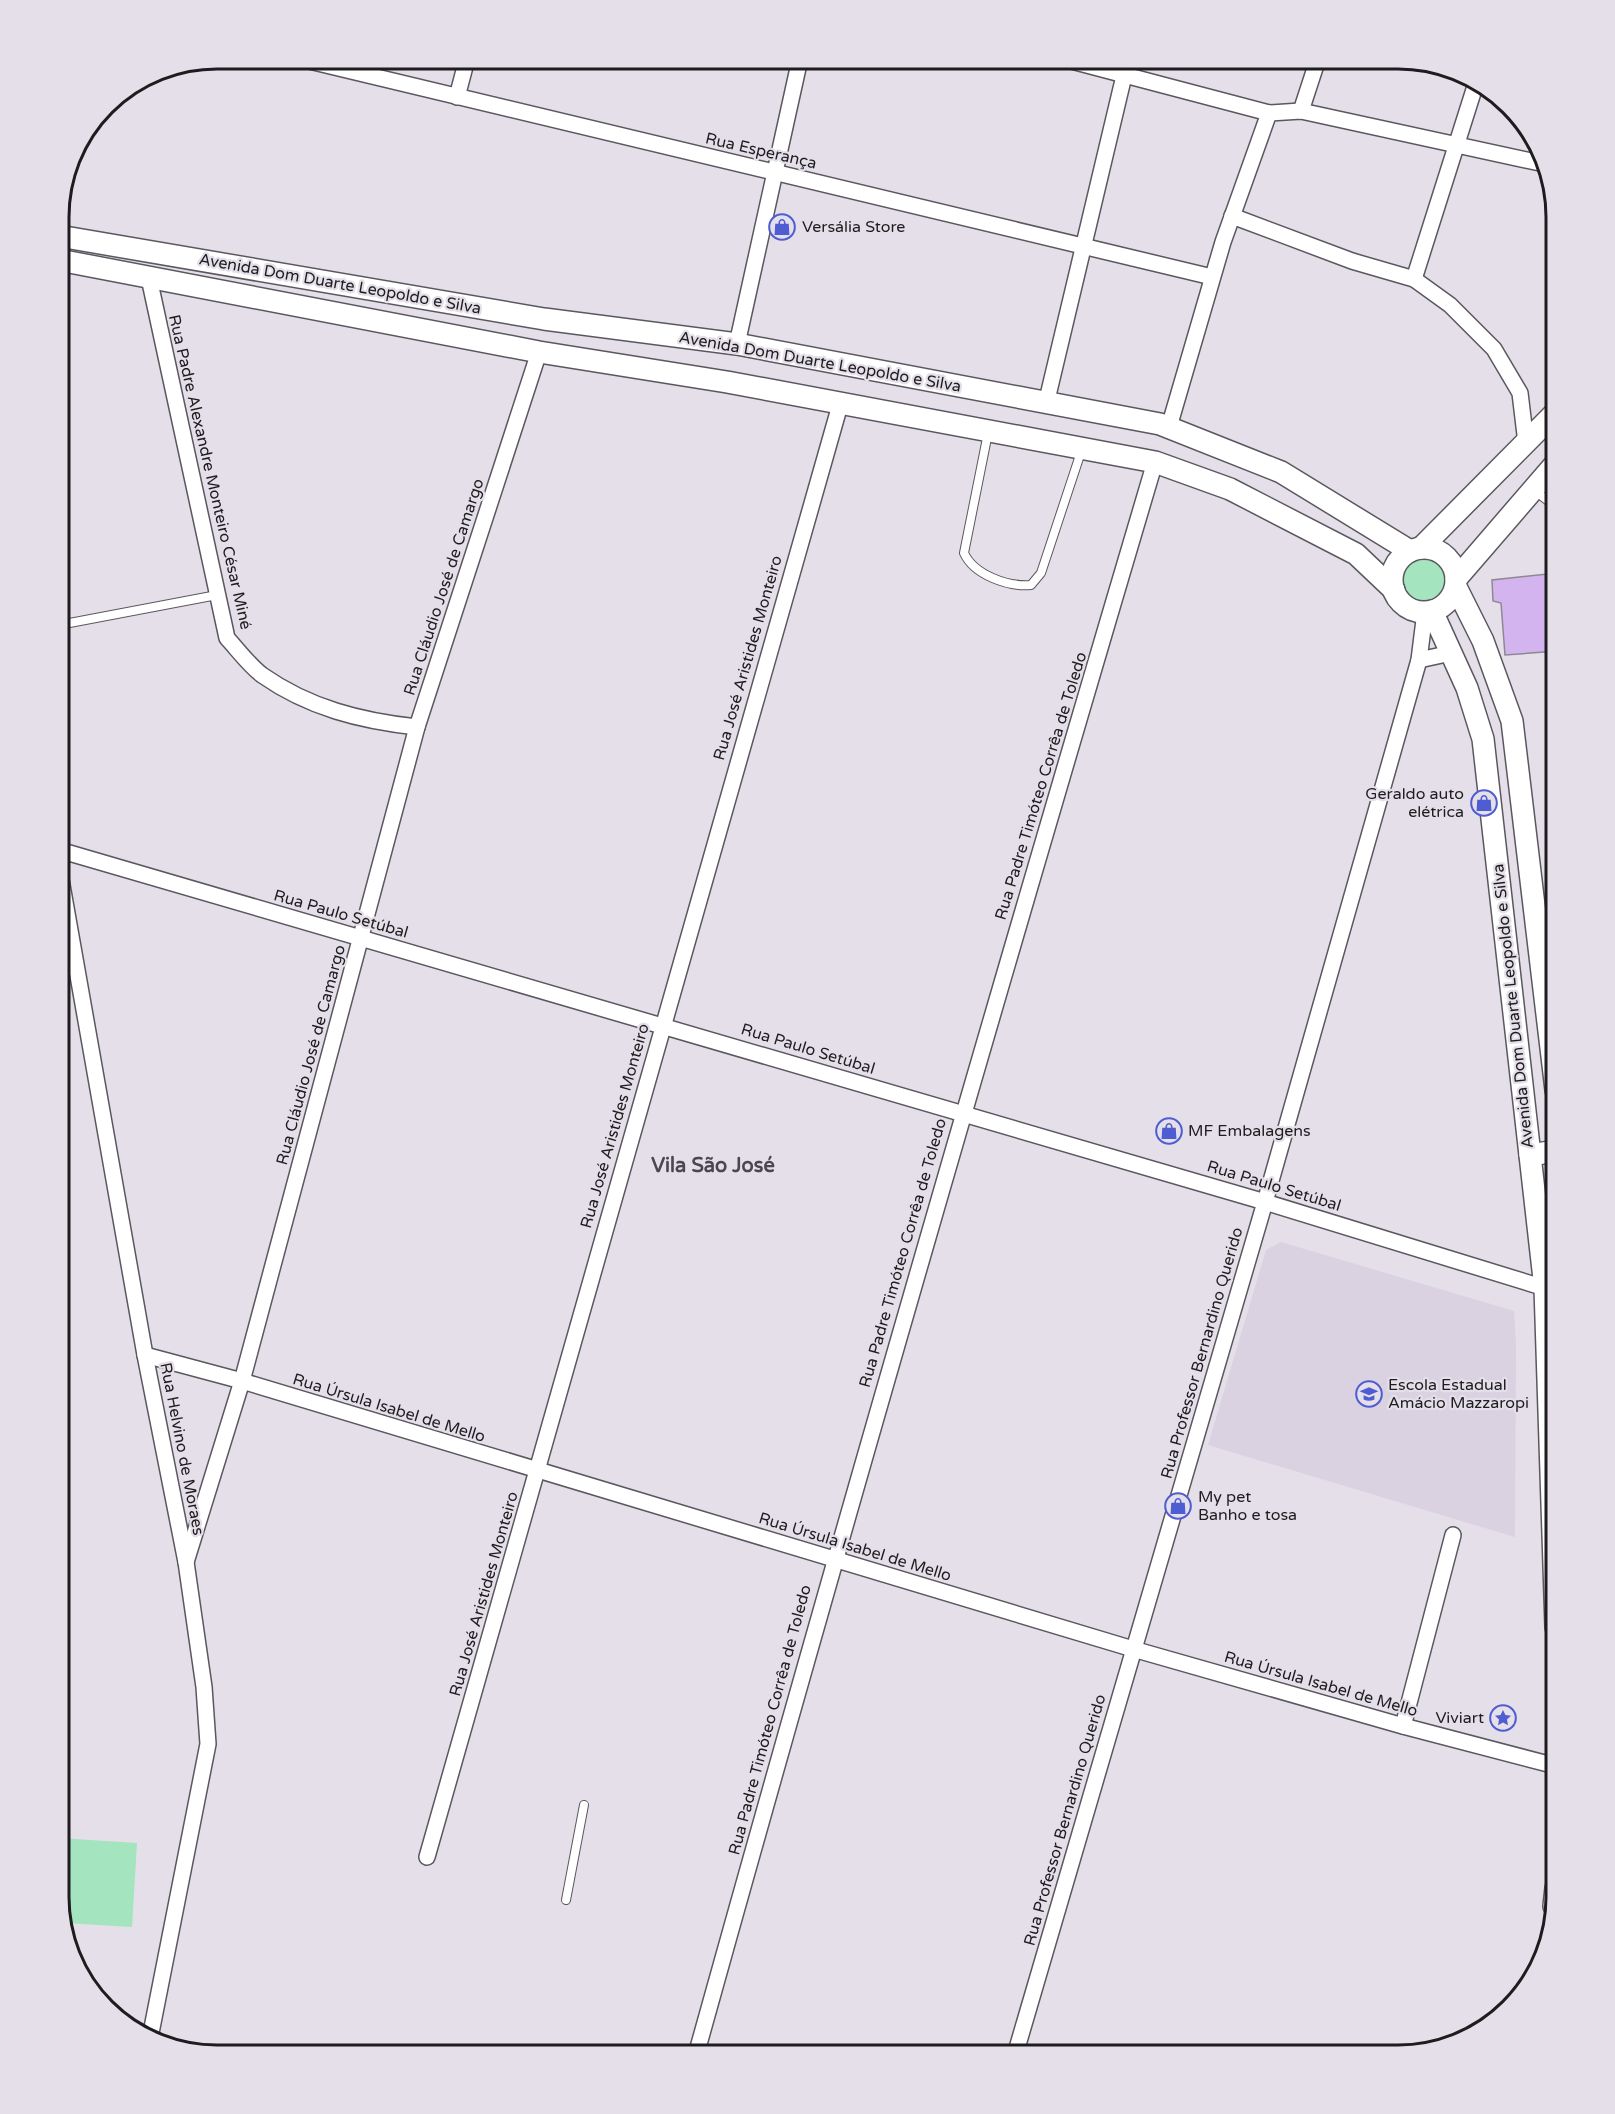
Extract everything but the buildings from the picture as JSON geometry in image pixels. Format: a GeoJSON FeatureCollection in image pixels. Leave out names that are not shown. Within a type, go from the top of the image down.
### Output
{"type":"FeatureCollection","features":[{"type":"Feature","properties":{"kind":"main road","name":"Avenida Dom Duarte Leopoldo e Silva"},"geometry":{"type":"LineString","coordinates":[[69,238],[544,319],[737,344],[1169,427],[1281,472],[1415,550]]}},
{"type":"Feature","properties":{"kind":"main road"},"geometry":{"type":"LineString","coordinates":[[149,278],[154,251]]}},
{"type":"Feature","properties":{"kind":"main road","name":"Avenida Dom Duarte Leopoldo e Silva"},"geometry":{"type":"LineString","coordinates":[[69,262],[539,352],[727,382],[840,405],[1155,462],[1230,489],[1356,554],[1394,590]]}},
{"type":"Feature","properties":{"kind":"main road"},"geometry":{"type":"LineString","coordinates":[[539,352],[544,319]]}},
{"type":"Feature","properties":{"kind":"main road"},"geometry":{"type":"LineString","coordinates":[[1546,423],[1415,550],[1397,563],[1393,572],[1394,590],[1403,604],[1428,611],[1448,601],[1456,583],[1546,475]]}},
{"type":"Feature","properties":{"kind":"main road"},"geometry":{"type":"LineString","coordinates":[[1415,550],[1441,552],[1449,560],[1456,583]]}},
{"type":"Feature","properties":{"kind":"main road","name":"Avenida Dom Duarte Leopoldo e Silva"},"geometry":{"type":"LineString","coordinates":[[1456,583],[1483,641],[1512,721],[1546,1000]]}},
{"type":"Feature","properties":{"kind":"main road","name":"Avenida Dom Duarte Leopoldo e Silva"},"geometry":{"type":"LineString","coordinates":[[1428,611],[1467,688],[1483,739],[1545,1288],[1546,1318]]}},
{"type":"Feature","properties":{"kind":"main road"},"geometry":{"type":"LineString","coordinates":[[1530,1155],[1546,1153]]}},
{"type":"Feature","properties":{"kind":"street","name":"Rua Esperança"},"geometry":{"type":"LineString","coordinates":[[345,69],[1212,277]]}},
{"type":"Feature","properties":{"kind":"street"},"geometry":{"type":"LineString","coordinates":[[457,97],[464,69]]}},
{"type":"Feature","properties":{"kind":"street"},"geometry":{"type":"LineString","coordinates":[[737,344],[798,69]]}},
{"type":"Feature","properties":{"kind":"street"},"geometry":{"type":"LineString","coordinates":[[1104,69],[1269,112],[1301,111],[1535,162]]}},
{"type":"Feature","properties":{"kind":"street"},"geometry":{"type":"LineString","coordinates":[[1046,404],[1125,69]]}},
{"type":"Feature","properties":{"kind":"street"},"geometry":{"type":"LineString","coordinates":[[1301,111],[1315,69]]}},
{"type":"Feature","properties":{"kind":"street"},"geometry":{"type":"LineString","coordinates":[[1413,279],[1474,90]]}},
{"type":"Feature","properties":{"kind":"street"},"geometry":{"type":"LineString","coordinates":[[1169,427],[1212,277],[1269,112]]}},
{"type":"Feature","properties":{"kind":"street"},"geometry":{"type":"LineString","coordinates":[[1232,216],[1352,261],[1413,279],[1450,305],[1494,349],[1520,393],[1526,443]]}},
{"type":"Feature","properties":{"kind":"street","name":"Rua Padre Alexandre Monteiro César Miné"},"geometry":{"type":"LineString","coordinates":[[149,278],[227,638],[261,674],[315,706],[373,723],[417,727]]}},
{"type":"Feature","properties":{"kind":"street","name":"Rua Cláudio José de Camargo"},"geometry":{"type":"LineString","coordinates":[[186,1562],[242,1381],[417,727],[539,352]]}},
{"type":"Feature","properties":{"kind":"street","name":"Rua José Aristides Monteiro"},"geometry":{"type":"LineString","coordinates":[[427,1857],[840,405]]}},
{"type":"Feature","properties":{"kind":"street","name":"Rua Padre Timóteo Corrêa de Toledo"},"geometry":{"type":"LineString","coordinates":[[699,2045],[834,1559],[962,1114],[1155,462]]}},
{"type":"Feature","properties":{"kind":"street","name":"Rua Professor Bernardino Querido"},"geometry":{"type":"LineString","coordinates":[[1018,2045],[1265,1202],[1419,660],[1428,611]]}},
{"type":"Feature","properties":{"kind":"street"},"geometry":{"type":"LineString","coordinates":[[1419,660],[1451,653]]}},
{"type":"Feature","properties":{"kind":"street","name":"Rua Paulo Setúbal"},"geometry":{"type":"LineString","coordinates":[[69,853],[1265,1202],[1545,1288]]}},
{"type":"Feature","properties":{"kind":"street","name":"Rua Helvino de Moraes"},"geometry":{"type":"LineString","coordinates":[[69,925],[145,1355],[186,1562],[204,1687],[208,1744],[152,2030]]}},
{"type":"Feature","properties":{"kind":"street","name":"Rua Úrsula Isabel de Mello"},"geometry":{"type":"LineString","coordinates":[[145,1355],[242,1381],[538,1472],[1133,1649],[1403,1726],[1546,1763]]}},
{"type":"Feature","properties":{"kind":"street"},"geometry":{"type":"LineString","coordinates":[[1403,1726],[1453,1535]]}},
{"type":"Feature","properties":{"kind":"lane"},"geometry":{"type":"LineString","coordinates":[[988,431],[964,553],[976,570],[1018,586],[1031,585],[1041,573],[1083,449]]}},
{"type":"Feature","properties":{"kind":"lane"},"geometry":{"type":"LineString","coordinates":[[1533,490],[1546,499]]}},
{"type":"Feature","properties":{"kind":"lane"},"geometry":{"type":"LineString","coordinates":[[69,623],[217,596]]}},
{"type":"Feature","properties":{"kind":"lane"},"geometry":{"type":"LineString","coordinates":[[566,1900],[584,1805]]}},
{"type":"Feature","properties":{"kind":"shaded area","name":"Escola Estadual Amácio Mazzaropi"},"geometry":{"type":"Polygon","coordinates":[[[1281,1242],[1514,1311],[1516,1343],[1515,1537],[1208,1445],[1266,1250],[1281,1242]]]}},
{"type":"Feature","properties":{"kind":"green space"},"geometry":{"type":"Polygon","coordinates":[[[1426,556],[1442,563],[1449,579],[1442,595],[1426,602],[1410,595],[1403,579],[1410,563],[1426,556]]]}},
{"type":"Feature","properties":{"kind":"green space"},"geometry":{"type":"Polygon","coordinates":[[[69,1839],[137,1843],[132,1927],[71,1923],[69,1839]]]}},
{"type":"Feature","properties":{"kind":"place","name":"Versália Store"},"geometry":{"type":"Point","coordinates":[782,227]}},
{"type":"Feature","properties":{"kind":"place","name":"Geraldo auto elétrica"},"geometry":{"type":"Point","coordinates":[1484,803]}},
{"type":"Feature","properties":{"kind":"place","name":"MF Embalagens"},"geometry":{"type":"Point","coordinates":[1169,1131]}},
{"type":"Feature","properties":{"kind":"place","name":"Escola Estadual Amácio Mazzaropi"},"geometry":{"type":"Point","coordinates":[1369,1394]}},
{"type":"Feature","properties":{"kind":"place","name":"My pet Banho e tosa"},"geometry":{"type":"Point","coordinates":[1178,1506]}},
{"type":"Feature","properties":{"kind":"place","name":"Viviart"},"geometry":{"type":"Point","coordinates":[1503,1718]}},
{"type":"Feature","properties":{"kind":"district","name":"Vila São José"},"geometry":{"type":"Point","coordinates":[713,1166]}}]}
